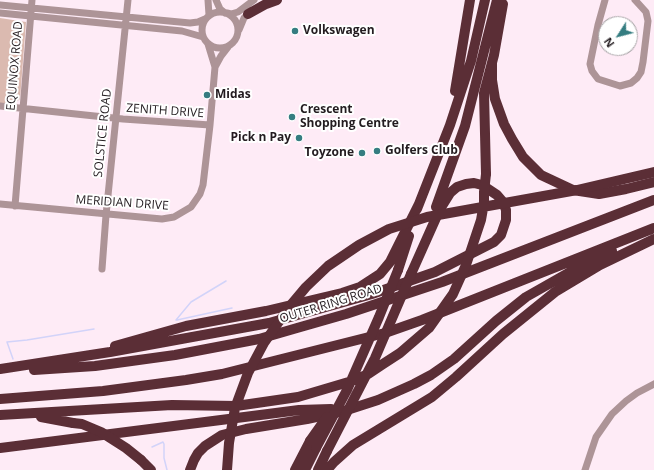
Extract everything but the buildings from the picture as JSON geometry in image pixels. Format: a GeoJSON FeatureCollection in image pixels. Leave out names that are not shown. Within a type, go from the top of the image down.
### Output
{"type":"FeatureCollection","features":[{"type":"Feature","properties":{"kind":"highway"},"geometry":{"type":"LineString","coordinates":[[248,14],[277,0]]}},
{"type":"Feature","properties":{"kind":"highway"},"geometry":{"type":"LineString","coordinates":[[450,125],[470,0]]}},
{"type":"Feature","properties":{"kind":"highway"},"geometry":{"type":"LineString","coordinates":[[295,470],[347,390],[398,270],[419,204],[450,125],[471,61],[485,0]]}},
{"type":"Feature","properties":{"kind":"highway"},"geometry":{"type":"LineString","coordinates":[[411,274],[465,126],[497,0]]}},
{"type":"Feature","properties":{"kind":"highway"},"geometry":{"type":"LineString","coordinates":[[0,415],[61,411],[109,410],[172,405],[236,406],[298,397],[352,381],[368,374],[400,352],[428,328],[453,294],[466,266],[481,220],[486,174],[484,93],[492,63],[504,0]]}},
{"type":"Feature","properties":{"kind":"highway"},"geometry":{"type":"LineString","coordinates":[[492,63],[493,84],[498,109],[512,139],[523,157],[541,175],[573,190],[599,194],[654,182]]}},
{"type":"Feature","properties":{"kind":"highway"},"geometry":{"type":"LineString","coordinates":[[227,470],[229,443],[235,408],[248,373],[264,343],[290,306],[306,287],[328,266],[353,249],[389,228],[427,217],[577,190],[654,172]]}},
{"type":"Feature","properties":{"kind":"highway"},"geometry":{"type":"LineString","coordinates":[[0,369],[269,323],[372,294],[435,272],[487,247],[501,235],[506,220],[506,210],[503,202],[497,195],[482,185],[474,183],[457,187],[450,193],[440,209],[411,274],[375,358],[318,470]]}},
{"type":"Feature","properties":{"kind":"highway","name":"OUTER RING ROAD"},"geometry":{"type":"LineString","coordinates":[[0,373],[128,362],[175,355],[274,335],[346,314],[442,282],[654,200]]}},
{"type":"Feature","properties":{"kind":"highway"},"geometry":{"type":"LineString","coordinates":[[70,358],[186,326],[266,311],[356,288],[374,279],[390,262],[419,204]]}},
{"type":"Feature","properties":{"kind":"highway"},"geometry":{"type":"LineString","coordinates":[[0,399],[103,391],[186,380],[230,372],[385,333],[422,320],[654,228]]}},
{"type":"Feature","properties":{"kind":"highway"},"geometry":{"type":"LineString","coordinates":[[190,470],[198,453],[205,446],[222,435],[246,429],[344,411],[378,400],[404,389],[431,375],[454,359],[496,321],[526,297],[590,261],[654,233]]}},
{"type":"Feature","properties":{"kind":"highway"},"geometry":{"type":"LineString","coordinates":[[327,470],[354,445],[432,397],[503,334],[555,292],[606,262],[654,239]]}},
{"type":"Feature","properties":{"kind":"highway"},"geometry":{"type":"LineString","coordinates":[[0,448],[299,410],[331,409],[344,411]]}},
{"type":"Feature","properties":{"kind":"highway"},"geometry":{"type":"LineString","coordinates":[[15,414],[50,418],[82,424],[101,432],[126,448],[151,470]]}},
{"type":"Feature","properties":{"kind":"highway"},"geometry":{"type":"LineString","coordinates":[[305,470],[313,444]]}},
{"type":"Feature","properties":{"kind":"street","name":"EQUINOX ROAD"},"geometry":{"type":"LineString","coordinates":[[15,206],[32,0]]}},
{"type":"Feature","properties":{"kind":"street","name":"SOLSTICE ROAD"},"geometry":{"type":"LineString","coordinates":[[102,269],[106,215],[128,0]]}},
{"type":"Feature","properties":{"kind":"street"},"geometry":{"type":"LineString","coordinates":[[208,0],[209,6],[207,17],[201,28],[203,37],[208,44],[218,48],[225,48],[235,40],[242,21],[263,0]]}},
{"type":"Feature","properties":{"kind":"street"},"geometry":{"type":"LineString","coordinates":[[216,0],[220,9],[233,17],[238,33]]}},
{"type":"Feature","properties":{"kind":"street"},"geometry":{"type":"LineString","coordinates":[[0,13],[31,12],[127,17],[190,23],[198,22],[218,12],[231,14],[238,12],[254,0]]}},
{"type":"Feature","properties":{"kind":"street"},"geometry":{"type":"LineString","coordinates":[[605,0],[594,40],[590,64],[592,72],[598,79],[620,86],[631,83],[637,78],[641,72],[643,62],[648,21],[646,12],[635,0]]}},
{"type":"Feature","properties":{"kind":"street"},"geometry":{"type":"LineString","coordinates":[[0,5],[31,12],[182,31],[203,37]]}},
{"type":"Feature","properties":{"kind":"street","name":"MERIDIAN DRIVE"},"geometry":{"type":"LineString","coordinates":[[0,204],[162,219],[174,217],[190,207],[200,194],[203,185],[210,125],[215,67],[208,44]]}},
{"type":"Feature","properties":{"kind":"street","name":"MERIDIAN DRIVE"},"geometry":{"type":"LineString","coordinates":[[215,67],[221,56],[230,45]]}},
{"type":"Feature","properties":{"kind":"street","name":"ZENITH DRIVE"},"geometry":{"type":"LineString","coordinates":[[0,106],[116,118],[210,125]]}},
{"type":"Feature","properties":{"kind":"street"},"geometry":{"type":"LineString","coordinates":[[585,470],[596,437],[612,414],[637,393],[654,384]]}},
{"type":"Feature","properties":{"kind":"shaded area"},"geometry":{"type":"Polygon","coordinates":[[[0,18],[26,22],[20,99],[15,103],[0,103],[0,18]]]}},
{"type":"Feature","properties":{"kind":"waterway"},"geometry":{"type":"LineString","coordinates":[[176,320],[191,302],[226,281]]}},
{"type":"Feature","properties":{"kind":"waterway"},"geometry":{"type":"LineString","coordinates":[[177,320],[232,308]]}},
{"type":"Feature","properties":{"kind":"waterway"},"geometry":{"type":"LineString","coordinates":[[13,359],[7,342],[94,329]]}},
{"type":"Feature","properties":{"kind":"waterway"},"geometry":{"type":"LineString","coordinates":[[152,447],[163,442],[164,458],[167,470]]}},
{"type":"Feature","properties":{"kind":"place","name":"Volkswagen"},"geometry":{"type":"Point","coordinates":[295,31]}},
{"type":"Feature","properties":{"kind":"place","name":"Midas"},"geometry":{"type":"Point","coordinates":[207,95]}},
{"type":"Feature","properties":{"kind":"place","name":"Crescent Shopping Centre"},"geometry":{"type":"Point","coordinates":[292,117]}},
{"type":"Feature","properties":{"kind":"place","name":"Pick n Pay"},"geometry":{"type":"Point","coordinates":[299,138]}},
{"type":"Feature","properties":{"kind":"place","name":"Golfers Club"},"geometry":{"type":"Point","coordinates":[377,151]}},
{"type":"Feature","properties":{"kind":"place","name":"Toyzone"},"geometry":{"type":"Point","coordinates":[362,153]}}]}
